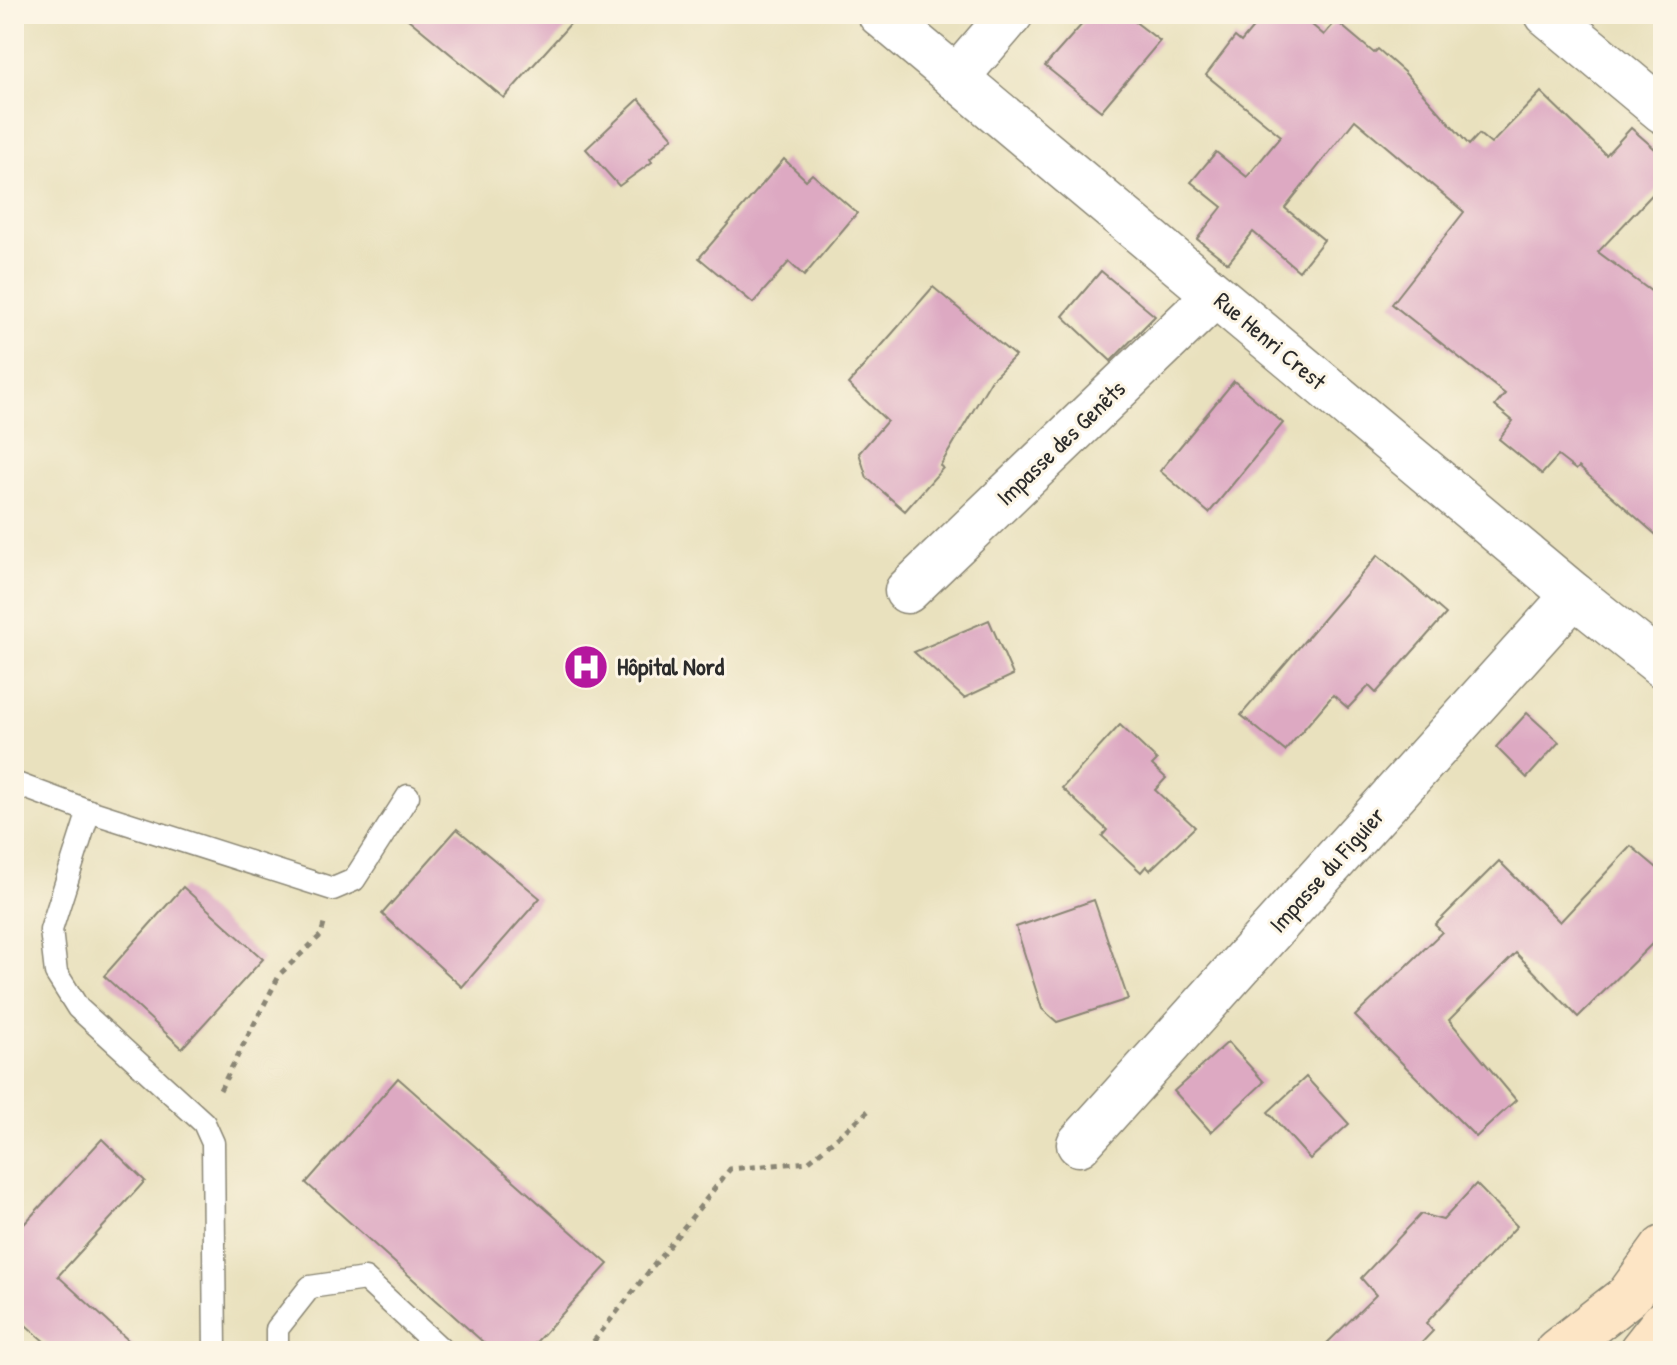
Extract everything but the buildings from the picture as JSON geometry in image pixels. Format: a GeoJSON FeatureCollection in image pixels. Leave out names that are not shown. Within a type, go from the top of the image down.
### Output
{"type":"FeatureCollection","features":[{"type":"Feature","properties":{"kind":"street","name":"Rue Henri Crest"},"geometry":{"type":"LineString","coordinates":[[880,14],[1663,666]]}},
{"type":"Feature","properties":{"kind":"street"},"geometry":{"type":"LineString","coordinates":[[956,78],[1011,14]]}},
{"type":"Feature","properties":{"kind":"street"},"geometry":{"type":"LineString","coordinates":[[1547,14],[1663,111]]}},
{"type":"Feature","properties":{"kind":"street","name":"Impasse des Genêts"},"geometry":{"type":"LineString","coordinates":[[907,591],[1215,295]]}},
{"type":"Feature","properties":{"kind":"street","name":"Impasse du Figuier"},"geometry":{"type":"LineString","coordinates":[[1079,1144],[1574,595]]}},
{"type":"Feature","properties":{"kind":"street"},"geometry":{"type":"LineString","coordinates":[[1557,1351],[1629,1295],[1663,1248]]}},
{"type":"Feature","properties":{"kind":"street"},"geometry":{"type":"LineString","coordinates":[[1641,1351],[1663,1323]]}},
{"type":"Feature","properties":{"kind":"lane"},"geometry":{"type":"LineString","coordinates":[[14,783],[89,811],[333,889],[354,880],[408,796]]}},
{"type":"Feature","properties":{"kind":"lane"},"geometry":{"type":"LineString","coordinates":[[89,811],[51,930],[56,973],[78,1008],[204,1123],[213,1143],[215,1351]]}},
{"type":"Feature","properties":{"kind":"lane"},"geometry":{"type":"LineString","coordinates":[[277,1351],[277,1329],[310,1287],[365,1279],[443,1351]]}},
{"type":"Feature","properties":{"kind":"path"},"geometry":{"type":"LineString","coordinates":[[204,1123],[280,974],[321,935]]}},
{"type":"Feature","properties":{"kind":"path"},"geometry":{"type":"LineString","coordinates":[[586,1351],[730,1169],[808,1162],[868,1111]]}},
{"type":"Feature","properties":{"kind":"place","name":"Hôpital Nord"},"geometry":{"type":"Point","coordinates":[586,667]}}]}
